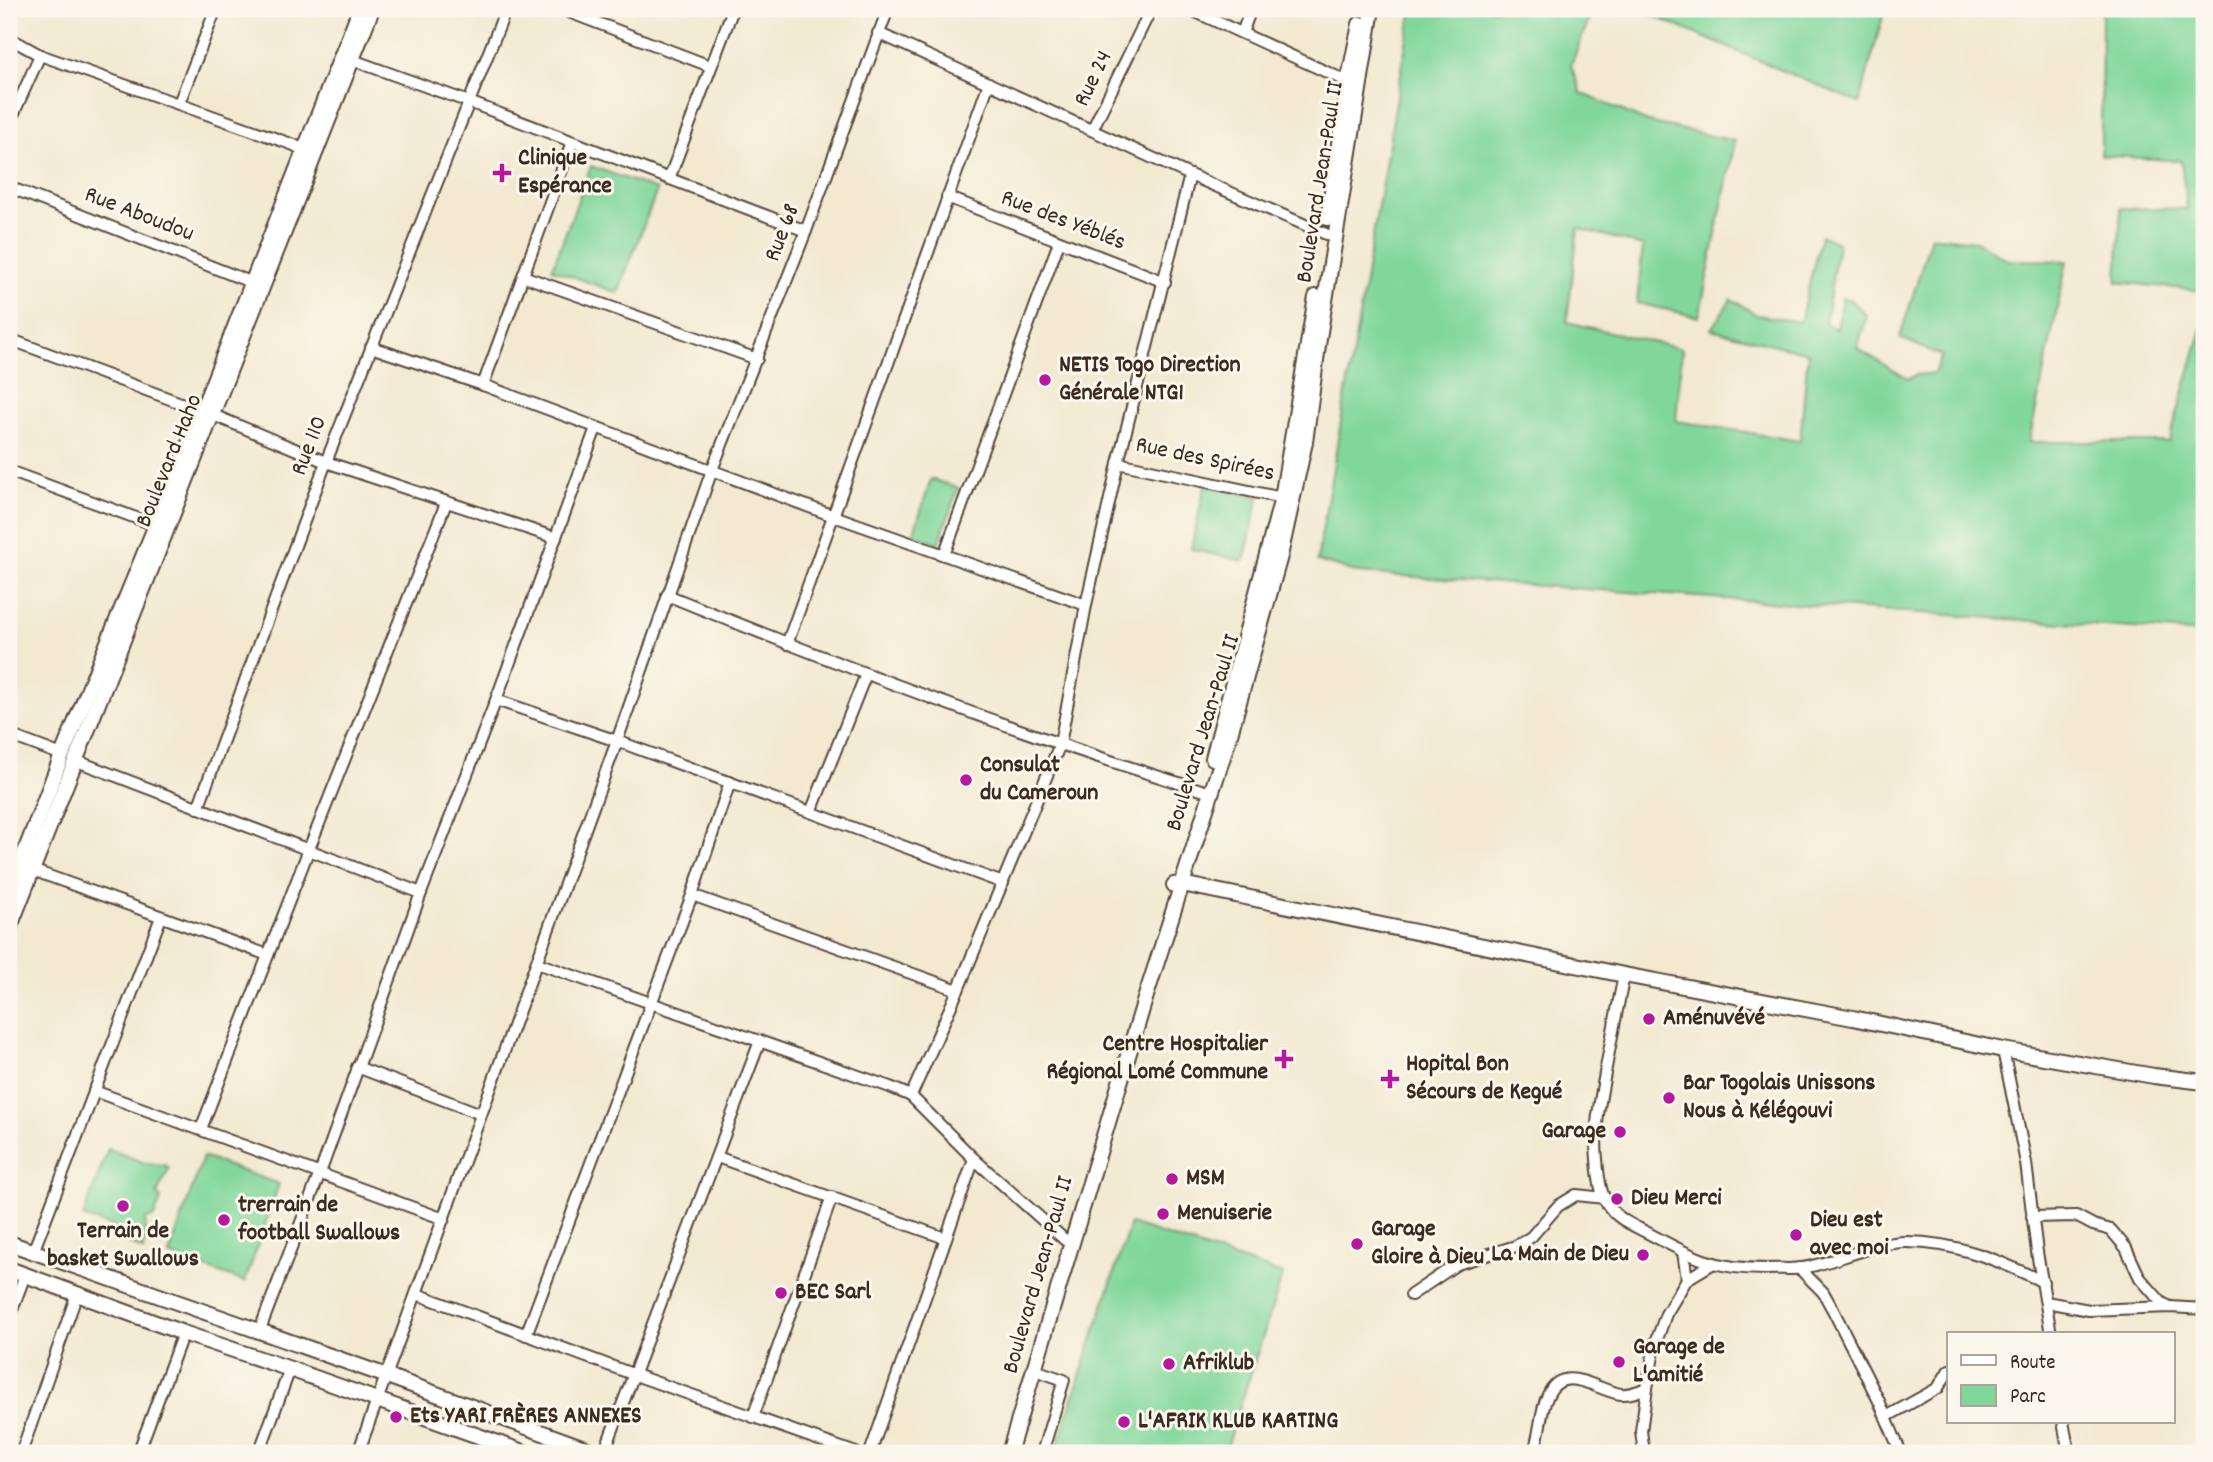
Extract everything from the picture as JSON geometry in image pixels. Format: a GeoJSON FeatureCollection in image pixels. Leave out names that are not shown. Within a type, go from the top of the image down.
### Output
{"type":"FeatureCollection","features":[{"type":"Feature","properties":{"kind":"main road","name":"Boulevard Haho"},"geometry":{"type":"LineString","coordinates":[[9,894],[155,525],[207,413],[347,58],[360,9]]}},
{"type":"Feature","properties":{"kind":"main road","name":"Boulevard Haho"},"geometry":{"type":"LineString","coordinates":[[9,929],[77,761],[253,283],[305,151],[372,9]]}},
{"type":"Feature","properties":{"kind":"main road","name":"Boulevard Jean-Paul II"},"geometry":{"type":"LineString","coordinates":[[1207,792],[1228,741],[1280,556],[1302,454],[1363,9]]}},
{"type":"Feature","properties":{"kind":"main road","name":"Boulevard Jean-Paul II"},"geometry":{"type":"LineString","coordinates":[[1000,1453],[1207,792],[1282,498],[1353,84],[1372,9]]}},
{"type":"Feature","properties":{"kind":"main road","name":"Boulevard Jean-Paul II"},"geometry":{"type":"LineString","coordinates":[[1009,1453],[1177,885]]}},
{"type":"Feature","properties":{"kind":"main road"},"geometry":{"type":"LineString","coordinates":[[1177,885],[2003,1050],[2204,1082]]}},
{"type":"Feature","properties":{"kind":"main road"},"geometry":{"type":"LineString","coordinates":[[9,1243],[598,1453]]}},
{"type":"Feature","properties":{"kind":"main road"},"geometry":{"type":"LineString","coordinates":[[9,1269],[526,1453]]}},
{"type":"Feature","properties":{"kind":"street"},"geometry":{"type":"LineString","coordinates":[[179,103],[216,9]]}},
{"type":"Feature","properties":{"kind":"street","name":"Rue 110"},"geometry":{"type":"LineString","coordinates":[[198,808],[326,462],[506,9]]}},
{"type":"Feature","properties":{"kind":"street"},"geometry":{"type":"LineString","coordinates":[[561,9],[710,66]]}},
{"type":"Feature","properties":{"kind":"street"},"geometry":{"type":"LineString","coordinates":[[669,179],[733,9]]}},
{"type":"Feature","properties":{"kind":"street","name":"Rue 68"},"geometry":{"type":"LineString","coordinates":[[358,1453],[617,741],[712,470],[806,231],[888,9]]}},
{"type":"Feature","properties":{"kind":"street","name":"Rue 24"},"geometry":{"type":"LineString","coordinates":[[1092,130],[1151,9]]}},
{"type":"Feature","properties":{"kind":"street"},"geometry":{"type":"LineString","coordinates":[[1189,9],[1353,84]]}},
{"type":"Feature","properties":{"kind":"street"},"geometry":{"type":"LineString","coordinates":[[1241,33],[1251,9]]}},
{"type":"Feature","properties":{"kind":"street"},"geometry":{"type":"LineString","coordinates":[[878,33],[1326,234]]}},
{"type":"Feature","properties":{"kind":"street"},"geometry":{"type":"LineString","coordinates":[[9,38],[40,55],[179,103],[305,151]]}},
{"type":"Feature","properties":{"kind":"street"},"geometry":{"type":"LineString","coordinates":[[9,124],[40,55]]}},
{"type":"Feature","properties":{"kind":"street"},"geometry":{"type":"LineString","coordinates":[[347,58],[806,231]]}},
{"type":"Feature","properties":{"kind":"street"},"geometry":{"type":"LineString","coordinates":[[787,644],[989,83]]}},
{"type":"Feature","properties":{"kind":"street"},"geometry":{"type":"LineString","coordinates":[[483,385],[572,142]]}},
{"type":"Feature","properties":{"kind":"street"},"geometry":{"type":"LineString","coordinates":[[911,1096],[1060,744],[1086,605],[1118,463],[1190,175]]}},
{"type":"Feature","properties":{"kind":"street","name":"Rue Aboudou"},"geometry":{"type":"LineString","coordinates":[[9,187],[253,283]]}},
{"type":"Feature","properties":{"kind":"street","name":"Rue des Yéblés"},"geometry":{"type":"LineString","coordinates":[[947,197],[1165,282]]}},
{"type":"Feature","properties":{"kind":"street"},"geometry":{"type":"LineString","coordinates":[[944,555],[1059,242]]}},
{"type":"Feature","properties":{"kind":"street"},"geometry":{"type":"LineString","coordinates":[[523,276],[757,359]]}},
{"type":"Feature","properties":{"kind":"street"},"geometry":{"type":"LineString","coordinates":[[9,339],[207,413],[326,462],[556,538]]}},
{"type":"Feature","properties":{"kind":"street"},"geometry":{"type":"LineString","coordinates":[[371,347],[483,385],[833,516],[1086,605]]}},
{"type":"Feature","properties":{"kind":"street"},"geometry":{"type":"LineString","coordinates":[[259,1332],[596,428]]}},
{"type":"Feature","properties":{"kind":"street","name":"Rue des Spirées"},"geometry":{"type":"LineString","coordinates":[[1118,463],[1282,498]]}},
{"type":"Feature","properties":{"kind":"street"},"geometry":{"type":"LineString","coordinates":[[10,476],[155,525]]}},
{"type":"Feature","properties":{"kind":"street"},"geometry":{"type":"LineString","coordinates":[[201,1129],[446,503]]}},
{"type":"Feature","properties":{"kind":"street"},"geometry":{"type":"LineString","coordinates":[[667,595],[866,674],[1060,744],[1207,792]]}},
{"type":"Feature","properties":{"kind":"street"},"geometry":{"type":"LineString","coordinates":[[811,812],[866,674]]}},
{"type":"Feature","properties":{"kind":"street"},"geometry":{"type":"LineString","coordinates":[[496,700],[617,741],[1003,883]]}},
{"type":"Feature","properties":{"kind":"street"},"geometry":{"type":"LineString","coordinates":[[9,735],[62,755]]}},
{"type":"Feature","properties":{"kind":"street"},"geometry":{"type":"LineString","coordinates":[[77,761],[421,893]]}},
{"type":"Feature","properties":{"kind":"street"},"geometry":{"type":"LineString","coordinates":[[526,1335],[692,895],[730,782]]}},
{"type":"Feature","properties":{"kind":"street"},"geometry":{"type":"LineString","coordinates":[[32,870],[268,955]]}},
{"type":"Feature","properties":{"kind":"street"},"geometry":{"type":"LineString","coordinates":[[692,895],[958,990]]}},
{"type":"Feature","properties":{"kind":"street"},"geometry":{"type":"LineString","coordinates":[[33,1252],[161,917]]}},
{"type":"Feature","properties":{"kind":"street"},"geometry":{"type":"LineString","coordinates":[[537,963],[911,1096],[974,1159],[1065,1240]]}},
{"type":"Feature","properties":{"kind":"street"},"geometry":{"type":"LineString","coordinates":[[1624,975],[1596,1133],[1601,1188],[1609,1208],[1623,1219],[1683,1252],[1712,1264],[1739,1269],[1799,1268],[1825,1264],[1889,1244],[1927,1243],[1969,1251],[2043,1282]]}},
{"type":"Feature","properties":{"kind":"street"},"geometry":{"type":"LineString","coordinates":[[604,1453],[760,1041]]}},
{"type":"Feature","properties":{"kind":"street"},"geometry":{"type":"LineString","coordinates":[[2003,1050],[2025,1163],[2051,1332]]}},
{"type":"Feature","properties":{"kind":"street"},"geometry":{"type":"LineString","coordinates":[[357,1067],[481,1114]]}},
{"type":"Feature","properties":{"kind":"street"},"geometry":{"type":"LineString","coordinates":[[94,1091],[444,1219]]}},
{"type":"Feature","properties":{"kind":"street"},"geometry":{"type":"LineString","coordinates":[[718,1157],[945,1238]]}},
{"type":"Feature","properties":{"kind":"street"},"geometry":{"type":"LineString","coordinates":[[870,1453],[974,1159]]}},
{"type":"Feature","properties":{"kind":"street"},"geometry":{"type":"LineString","coordinates":[[1411,1295],[1457,1264],[1516,1246],[1531,1237],[1558,1206],[1576,1195],[1605,1198]]}},
{"type":"Feature","properties":{"kind":"street"},"geometry":{"type":"LineString","coordinates":[[753,1417],[832,1197]]}},
{"type":"Feature","properties":{"kind":"street"},"geometry":{"type":"LineString","coordinates":[[2032,1217],[2077,1216],[2093,1225],[2111,1230],[2126,1248],[2140,1278],[2162,1303],[2170,1307]]}},
{"type":"Feature","properties":{"kind":"street"},"geometry":{"type":"LineString","coordinates":[[1683,1252],[1687,1279]]}},
{"type":"Feature","properties":{"kind":"street"},"geometry":{"type":"LineString","coordinates":[[1644,1453],[1641,1431],[1647,1388],[1662,1324],[1687,1279],[1712,1264]]}},
{"type":"Feature","properties":{"kind":"street"},"geometry":{"type":"LineString","coordinates":[[1799,1268],[1823,1292],[1901,1453]]}},
{"type":"Feature","properties":{"kind":"street"},"geometry":{"type":"LineString","coordinates":[[9,1318],[25,1275]]}},
{"type":"Feature","properties":{"kind":"street"},"geometry":{"type":"LineString","coordinates":[[21,1453],[77,1294]]}},
{"type":"Feature","properties":{"kind":"street"},"geometry":{"type":"LineString","coordinates":[[417,1294],[635,1376],[856,1453]]}},
{"type":"Feature","properties":{"kind":"street"},"geometry":{"type":"LineString","coordinates":[[2046,1302],[2089,1310],[2170,1307],[2204,1309]]}},
{"type":"Feature","properties":{"kind":"street"},"geometry":{"type":"LineString","coordinates":[[138,1453],[183,1333]]}},
{"type":"Feature","properties":{"kind":"street"},"geometry":{"type":"LineString","coordinates":[[259,1453],[290,1369]]}},
{"type":"Feature","properties":{"kind":"street"},"geometry":{"type":"LineString","coordinates":[[1035,1370],[1064,1380],[1042,1453]]}},
{"type":"Feature","properties":{"kind":"street"},"geometry":{"type":"LineString","coordinates":[[1886,1418],[1938,1388],[1947,1373]]}},
{"type":"Feature","properties":{"kind":"street"},"geometry":{"type":"LineString","coordinates":[[1533,1453],[1547,1395],[1565,1379],[1576,1378],[1620,1394],[1630,1394],[1647,1388]]}},
{"type":"Feature","properties":{"kind":"street"},"geometry":{"type":"LineString","coordinates":[[2063,1424],[2068,1453]]}},
{"type":"Feature","properties":{"kind":"green space"},"geometry":{"type":"Polygon","coordinates":[[[1412,9],[1593,9],[1571,65],[1581,93],[1648,122],[1735,141],[1699,317],[1637,303],[1643,246],[1578,228],[1567,322],[1682,349],[1676,421],[1800,441],[1808,353],[1711,329],[1731,299],[1757,315],[1800,322],[1821,235],[1838,243],[1825,324],[1837,329],[1842,298],[1851,300],[1867,316],[1857,348],[1908,379],[1934,373],[1942,356],[1900,338],[1931,236],[1976,241],[2008,260],[2067,261],[2029,442],[2169,442],[2204,322],[2204,633],[1359,573],[1317,561],[1412,9]]]}},
{"type":"Feature","properties":{"kind":"green space"},"geometry":{"type":"Polygon","coordinates":[[[1637,9],[1885,9],[1859,103],[1637,9]]]}},
{"type":"Feature","properties":{"kind":"green space"},"geometry":{"type":"Polygon","coordinates":[[[2102,9],[2204,9],[2204,291],[2117,282],[2121,208],[2187,209],[2181,161],[2101,155],[2102,9]]]}},
{"type":"Feature","properties":{"kind":"green space"},"geometry":{"type":"Polygon","coordinates":[[[591,166],[657,190],[618,293],[552,269],[591,166]]]}},
{"type":"Feature","properties":{"kind":"green space"},"geometry":{"type":"Polygon","coordinates":[[[931,479],[958,488],[939,543],[913,535],[931,479]]]}},
{"type":"Feature","properties":{"kind":"green space"},"geometry":{"type":"Polygon","coordinates":[[[1205,485],[1259,497],[1244,561],[1191,549],[1205,485]]]}},
{"type":"Feature","properties":{"kind":"green space","name":"Terrain de basket Swallows"},"geometry":{"type":"Polygon","coordinates":[[[108,1149],[145,1163],[165,1165],[169,1168],[157,1194],[161,1199],[154,1217],[146,1219],[144,1251],[120,1238],[115,1232],[117,1228],[83,1217],[108,1149]]]}},
{"type":"Feature","properties":{"kind":"green space","name":"trerrain de football Swallows"},"geometry":{"type":"Polygon","coordinates":[[[203,1157],[279,1184],[245,1282],[169,1255],[203,1157]]]}},
{"type":"Feature","properties":{"kind":"green space","name":"Afriklub"},"geometry":{"type":"Polygon","coordinates":[[[1130,1224],[1283,1274],[1225,1453],[1055,1453],[1130,1224]]]}},
{"type":"Feature","properties":{"kind":"place","name":"Clinique Espérance"},"geometry":{"type":"Point","coordinates":[502,173]}},
{"type":"Feature","properties":{"kind":"place","name":"NETIS Togo Direction Générale NTG1"},"geometry":{"type":"Point","coordinates":[1045,380]}},
{"type":"Feature","properties":{"kind":"place","name":"Consulat du Cameroun"},"geometry":{"type":"Point","coordinates":[966,780]}},
{"type":"Feature","properties":{"kind":"place","name":"Aménuvévé"},"geometry":{"type":"Point","coordinates":[1649,1019]}},
{"type":"Feature","properties":{"kind":"place","name":"Centre Hospitalier Régional Lomé Commune"},"geometry":{"type":"Point","coordinates":[1284,1059]}},
{"type":"Feature","properties":{"kind":"place","name":"Hopital Bon Sécours de Kegué"},"geometry":{"type":"Point","coordinates":[1390,1079]}},
{"type":"Feature","properties":{"kind":"place","name":"Bar Togolais Unissons Nous à Kélégouvi"},"geometry":{"type":"Point","coordinates":[1669,1098]}},
{"type":"Feature","properties":{"kind":"place","name":"Garage"},"geometry":{"type":"Point","coordinates":[1620,1132]}},
{"type":"Feature","properties":{"kind":"place","name":"MSM"},"geometry":{"type":"Point","coordinates":[1172,1179]}},
{"type":"Feature","properties":{"kind":"place","name":"Dieu Merci"},"geometry":{"type":"Point","coordinates":[1617,1199]}},
{"type":"Feature","properties":{"kind":"place","name":"Terrain de basket Swallows"},"geometry":{"type":"Point","coordinates":[123,1206]}},
{"type":"Feature","properties":{"kind":"place","name":"Menuiserie"},"geometry":{"type":"Point","coordinates":[1163,1214]}},
{"type":"Feature","properties":{"kind":"place","name":"trerrain de football Swallows"},"geometry":{"type":"Point","coordinates":[224,1220]}},
{"type":"Feature","properties":{"kind":"place","name":"Dieu est avec moi"},"geometry":{"type":"Point","coordinates":[1796,1235]}},
{"type":"Feature","properties":{"kind":"place","name":"Garage Gloire à Dieu"},"geometry":{"type":"Point","coordinates":[1357,1244]}},
{"type":"Feature","properties":{"kind":"place","name":"La Main de Dieu"},"geometry":{"type":"Point","coordinates":[1643,1255]}},
{"type":"Feature","properties":{"kind":"place","name":"BEC Sarl"},"geometry":{"type":"Point","coordinates":[781,1293]}},
{"type":"Feature","properties":{"kind":"place","name":"Garage de L'amitié"},"geometry":{"type":"Point","coordinates":[1619,1362]}},
{"type":"Feature","properties":{"kind":"place","name":"Afriklub"},"geometry":{"type":"Point","coordinates":[1169,1364]}},
{"type":"Feature","properties":{"kind":"place","name":"Ets YARI FRÈRES ANNEXES"},"geometry":{"type":"Point","coordinates":[396,1417]}},
{"type":"Feature","properties":{"kind":"place","name":"L'AFRIK KLUB KARTING"},"geometry":{"type":"Point","coordinates":[1124,1422]}}]}
